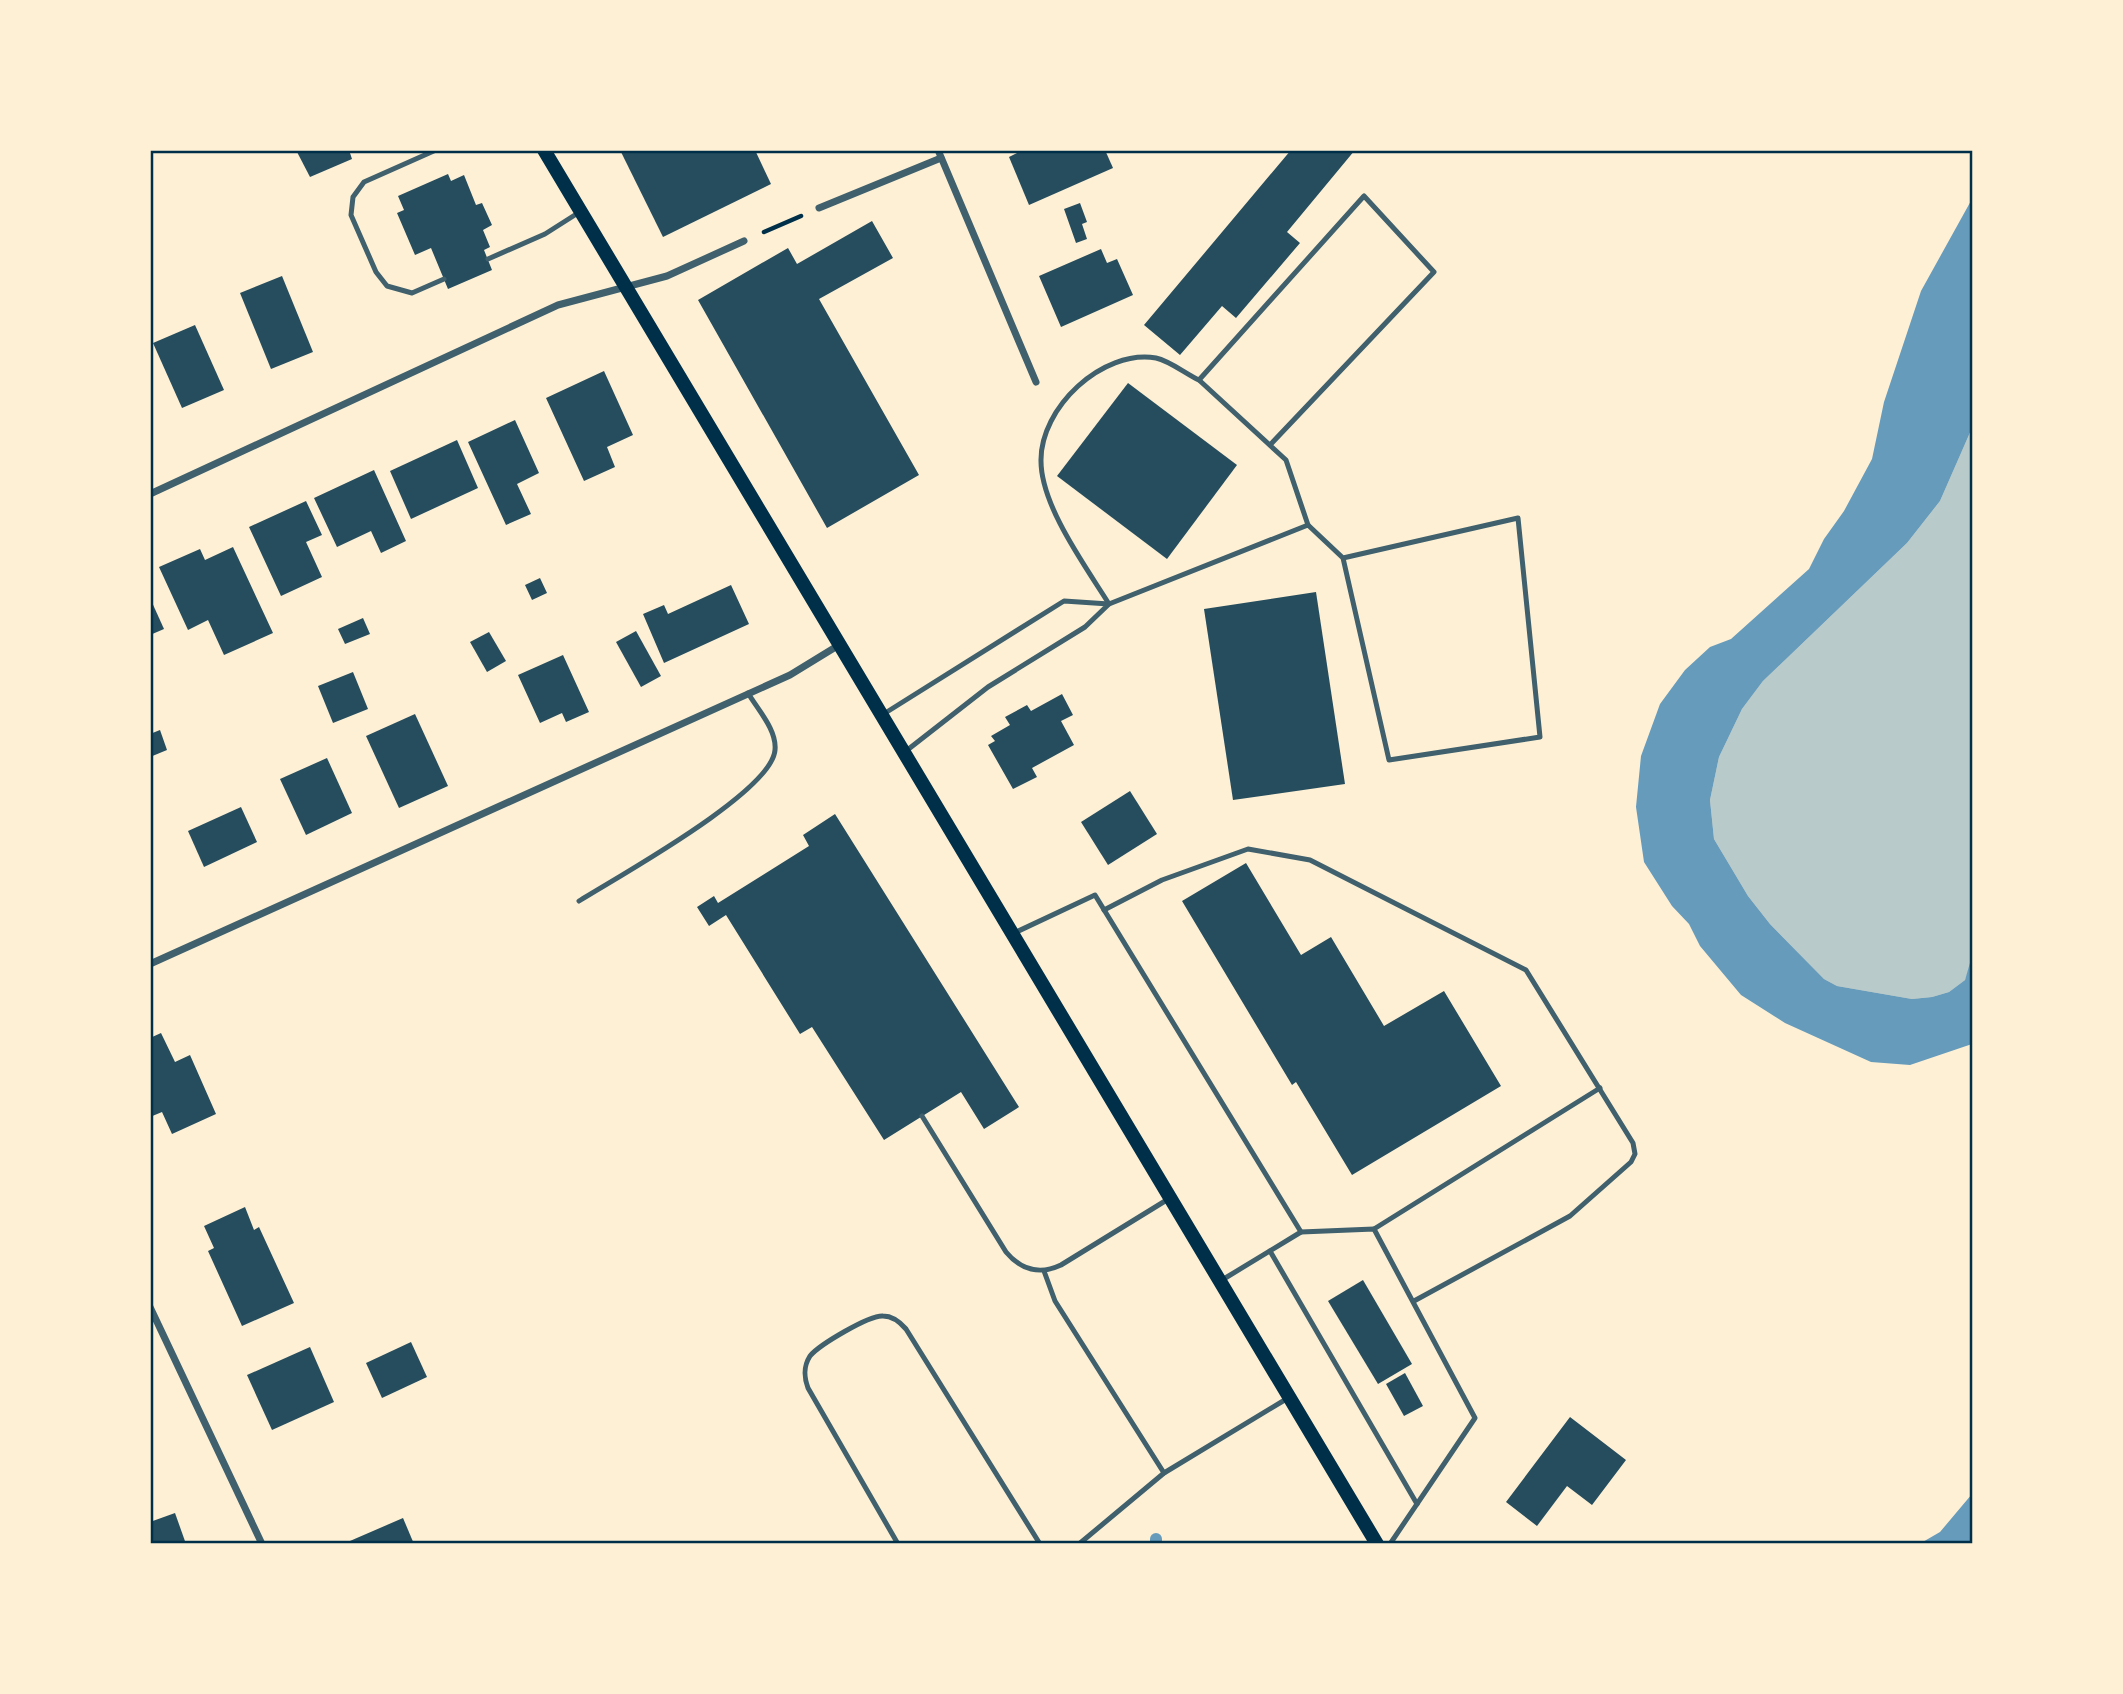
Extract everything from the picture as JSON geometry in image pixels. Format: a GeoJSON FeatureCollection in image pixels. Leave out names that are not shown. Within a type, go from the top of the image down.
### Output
{"type":"FeatureCollection","features":[{"type":"Feature","properties":{"kind":"main road"},"geometry":{"type":"LineString","coordinates":[[544,150],[1377,1544]]}},
{"type":"Feature","properties":{"kind":"street"},"geometry":{"type":"LineString","coordinates":[[820,208],[939,154],[1036,382]]}},
{"type":"Feature","properties":{"kind":"street"},"geometry":{"type":"LineString","coordinates":[[150,494],[558,305],[667,276],[744,241]]}},
{"type":"Feature","properties":{"kind":"street"},"geometry":{"type":"LineString","coordinates":[[150,964],[790,675],[839,645]]}},
{"type":"Feature","properties":{"kind":"street"},"geometry":{"type":"LineString","coordinates":[[150,1307],[262,1544]]}},
{"type":"Feature","properties":{"kind":"lane"},"geometry":{"type":"LineString","coordinates":[[436,150],[363,182],[353,197],[351,215],[376,272],[387,286],[412,292],[444,279]]}},
{"type":"Feature","properties":{"kind":"lane"},"geometry":{"type":"LineString","coordinates":[[1199,380],[1364,196],[1434,272],[1270,445]]}},
{"type":"Feature","properties":{"kind":"lane"},"geometry":{"type":"LineString","coordinates":[[488,260],[545,234],[581,212]]}},
{"type":"Feature","properties":{"kind":"lane"},"geometry":{"type":"LineString","coordinates":[[1109,604],[1074,547],[1050,496],[1041,462],[1044,440],[1057,410],[1091,373],[1120,362],[1156,358],[1199,380],[1286,460],[1308,524],[1343,558],[1389,760],[1540,737],[1518,518],[1343,558]]}},
{"type":"Feature","properties":{"kind":"lane"},"geometry":{"type":"LineString","coordinates":[[903,753],[988,687],[1085,627],[1109,604],[1308,524]]}},
{"type":"Feature","properties":{"kind":"lane"},"geometry":{"type":"LineString","coordinates":[[881,716],[1064,601],[1109,604]]}},
{"type":"Feature","properties":{"kind":"lane"},"geometry":{"type":"LineString","coordinates":[[579,901],[716,816],[768,768],[775,755],[773,736],[748,693]]}},
{"type":"Feature","properties":{"kind":"lane"},"geometry":{"type":"LineString","coordinates":[[1104,910],[1163,880],[1248,849],[1310,860],[1526,970],[1633,1143],[1635,1154],[1632,1162],[1570,1216],[1413,1301]]}},
{"type":"Feature","properties":{"kind":"lane"},"geometry":{"type":"LineString","coordinates":[[1012,934],[1095,895],[1301,1231]]}},
{"type":"Feature","properties":{"kind":"lane"},"geometry":{"type":"LineString","coordinates":[[1220,1282],[1301,1231],[1374,1229],[1600,1088]]}},
{"type":"Feature","properties":{"kind":"lane"},"geometry":{"type":"LineString","coordinates":[[922,1116],[1006,1252],[1027,1269],[1044,1271],[1061,1265],[1170,1198]]}},
{"type":"Feature","properties":{"kind":"lane"},"geometry":{"type":"LineString","coordinates":[[1374,1229],[1475,1418],[1390,1544]]}},
{"type":"Feature","properties":{"kind":"lane"},"geometry":{"type":"LineString","coordinates":[[1270,1251],[1417,1503]]}},
{"type":"Feature","properties":{"kind":"lane"},"geometry":{"type":"LineString","coordinates":[[1044,1271],[1055,1301],[1164,1473]]}},
{"type":"Feature","properties":{"kind":"lane"},"geometry":{"type":"LineString","coordinates":[[898,1544],[804,1377],[806,1364],[813,1353],[867,1320],[879,1316],[891,1317],[906,1329],[1040,1544]]}},
{"type":"Feature","properties":{"kind":"lane"},"geometry":{"type":"LineString","coordinates":[[1079,1544],[1164,1473],[1288,1398]]}},
{"type":"Feature","properties":{"kind":"path"},"geometry":{"type":"LineString","coordinates":[[744,241],[820,208]]}},
{"type":"Feature","properties":{"kind":"shaded area"},"geometry":{"type":"Polygon","coordinates":[[[1972,428],[1971,965],[1965,980],[1949,992],[1912,999],[1837,986],[1824,979],[1770,924],[1748,896],[1714,839],[1710,800],[1719,757],[1742,709],[1763,681],[1907,543],[1940,501],[1972,428]]]}},
{"type":"Feature","properties":{"kind":"water"},"geometry":{"type":"Polygon","coordinates":[[[1972,199],[1972,428],[1940,501],[1907,543],[1763,681],[1742,709],[1719,757],[1710,800],[1714,839],[1748,896],[1770,924],[1824,979],[1837,986],[1912,999],[1932,997],[1949,992],[1965,980],[1972,956],[1972,1044],[1910,1065],[1871,1062],[1785,1023],[1741,995],[1700,946],[1689,924],[1672,906],[1644,862],[1636,807],[1641,756],[1660,704],[1685,670],[1710,647],[1731,639],[1809,569],[1824,539],[1844,511],[1872,459],[1884,402],[1921,291],[1972,199]]]}},
{"type":"Feature","properties":{"kind":"water"},"geometry":{"type":"Polygon","coordinates":[[[1972,1494],[1972,1543],[1921,1543],[1940,1532],[1972,1494]]]}},
{"type":"Feature","properties":{"kind":"building"},"geometry":{"type":"Polygon","coordinates":[[[296,150],[349,150],[352,159],[310,177],[296,150]]]}},
{"type":"Feature","properties":{"kind":"building"},"geometry":{"type":"Polygon","coordinates":[[[755,150],[771,184],[663,237],[621,152],[755,150]]]}},
{"type":"Feature","properties":{"kind":"building"},"geometry":{"type":"Polygon","coordinates":[[[1023,150],[1105,150],[1113,168],[1029,205],[1009,157],[1023,150]]]}},
{"type":"Feature","properties":{"kind":"building"},"geometry":{"type":"Polygon","coordinates":[[[1291,150],[1355,150],[1287,232],[1300,243],[1236,318],[1222,306],[1180,355],[1144,325],[1291,150]]]}},
{"type":"Feature","properties":{"kind":"building"},"geometry":{"type":"Polygon","coordinates":[[[448,174],[451,181],[464,175],[476,205],[482,203],[492,225],[483,230],[490,247],[484,250],[492,270],[448,289],[431,248],[415,255],[397,213],[404,210],[398,196],[448,174]]]}},
{"type":"Feature","properties":{"kind":"building"},"geometry":{"type":"Polygon","coordinates":[[[1080,203],[1087,222],[1082,224],[1087,239],[1076,243],[1064,209],[1080,203]]]}},
{"type":"Feature","properties":{"kind":"building"},"geometry":{"type":"Polygon","coordinates":[[[872,221],[893,258],[819,299],[919,475],[827,528],[698,300],[788,248],[797,264],[872,221]]]}},
{"type":"Feature","properties":{"kind":"building"},"geometry":{"type":"Polygon","coordinates":[[[1101,249],[1107,263],[1117,259],[1133,295],[1061,327],[1039,276],[1101,249]]]}},
{"type":"Feature","properties":{"kind":"building"},"geometry":{"type":"Polygon","coordinates":[[[282,276],[313,352],[271,369],[240,293],[282,276]]]}},
{"type":"Feature","properties":{"kind":"building"},"geometry":{"type":"Polygon","coordinates":[[[195,325],[224,390],[182,408],[153,343],[195,325]]]}},
{"type":"Feature","properties":{"kind":"building"},"geometry":{"type":"Polygon","coordinates":[[[604,371],[633,435],[607,447],[615,467],[584,481],[546,398],[604,371]]]}},
{"type":"Feature","properties":{"kind":"building"},"geometry":{"type":"Polygon","coordinates":[[[1128,383],[1237,465],[1167,559],[1057,476],[1128,383]]]}},
{"type":"Feature","properties":{"kind":"building"},"geometry":{"type":"Polygon","coordinates":[[[515,420],[539,473],[517,484],[531,514],[506,525],[468,442],[515,420]]]}},
{"type":"Feature","properties":{"kind":"building"},"geometry":{"type":"Polygon","coordinates":[[[457,440],[478,488],[411,519],[390,471],[457,440]]]}},
{"type":"Feature","properties":{"kind":"building"},"geometry":{"type":"Polygon","coordinates":[[[374,470],[406,541],[381,553],[371,531],[337,547],[314,498],[374,470]]]}},
{"type":"Feature","properties":{"kind":"building"},"geometry":{"type":"Polygon","coordinates":[[[306,501],[322,535],[306,542],[322,577],[281,596],[249,527],[306,501]]]}},
{"type":"Feature","properties":{"kind":"building"},"geometry":{"type":"Polygon","coordinates":[[[233,547],[273,633],[224,655],[208,620],[188,630],[159,567],[200,549],[205,560],[233,547]]]}},
{"type":"Feature","properties":{"kind":"building"},"geometry":{"type":"Polygon","coordinates":[[[540,578],[547,593],[532,600],[525,585],[540,578]]]}},
{"type":"Feature","properties":{"kind":"building"},"geometry":{"type":"Polygon","coordinates":[[[731,585],[749,624],[664,663],[643,614],[664,605],[668,614],[731,585]]]}},
{"type":"Feature","properties":{"kind":"building"},"geometry":{"type":"Polygon","coordinates":[[[1316,592],[1345,784],[1233,800],[1204,609],[1316,592]]]}},
{"type":"Feature","properties":{"kind":"building"},"geometry":{"type":"Polygon","coordinates":[[[150,598],[164,629],[150,635],[150,598]]]}},
{"type":"Feature","properties":{"kind":"building"},"geometry":{"type":"Polygon","coordinates":[[[363,618],[370,634],[345,644],[338,629],[363,618]]]}},
{"type":"Feature","properties":{"kind":"building"},"geometry":{"type":"Polygon","coordinates":[[[636,631],[661,676],[641,687],[616,642],[636,631]]]}},
{"type":"Feature","properties":{"kind":"building"},"geometry":{"type":"Polygon","coordinates":[[[489,632],[506,661],[487,672],[470,642],[489,632]]]}},
{"type":"Feature","properties":{"kind":"building"},"geometry":{"type":"Polygon","coordinates":[[[563,655],[589,712],[566,722],[562,713],[540,723],[518,675],[563,655]]]}},
{"type":"Feature","properties":{"kind":"building"},"geometry":{"type":"Polygon","coordinates":[[[353,672],[368,709],[333,723],[318,686],[353,672]]]}},
{"type":"Feature","properties":{"kind":"building"},"geometry":{"type":"Polygon","coordinates":[[[1062,694],[1073,715],[1061,721],[1074,745],[1032,768],[1037,777],[1013,789],[988,745],[995,741],[991,736],[1010,725],[1005,717],[1027,705],[1031,711],[1062,694]]]}},
{"type":"Feature","properties":{"kind":"building"},"geometry":{"type":"Polygon","coordinates":[[[415,714],[448,786],[399,808],[366,736],[415,714]]]}},
{"type":"Feature","properties":{"kind":"building"},"geometry":{"type":"Polygon","coordinates":[[[160,730],[167,750],[150,757],[150,734],[160,730]]]}},
{"type":"Feature","properties":{"kind":"building"},"geometry":{"type":"Polygon","coordinates":[[[327,758],[352,813],[306,835],[280,779],[327,758]]]}},
{"type":"Feature","properties":{"kind":"building"},"geometry":{"type":"Polygon","coordinates":[[[1130,791],[1157,834],[1108,865],[1081,822],[1130,791]]]}},
{"type":"Feature","properties":{"kind":"building"},"geometry":{"type":"Polygon","coordinates":[[[241,807],[257,842],[204,867],[188,831],[241,807]]]}},
{"type":"Feature","properties":{"kind":"building"},"geometry":{"type":"Polygon","coordinates":[[[835,814],[1019,1107],[984,1129],[961,1092],[884,1140],[812,1027],[800,1034],[726,915],[709,926],[697,907],[714,896],[718,903],[809,846],[803,835],[835,814]]]}},
{"type":"Feature","properties":{"kind":"building"},"geometry":{"type":"Polygon","coordinates":[[[1246,863],[1301,955],[1331,937],[1384,1026],[1444,991],[1501,1086],[1352,1175],[1296,1082],[1292,1085],[1182,901],[1246,863]]]}},
{"type":"Feature","properties":{"kind":"building"},"geometry":{"type":"Polygon","coordinates":[[[161,1033],[175,1062],[190,1055],[216,1114],[172,1134],[162,1112],[150,1117],[150,1038],[161,1033]]]}},
{"type":"Feature","properties":{"kind":"building"},"geometry":{"type":"Polygon","coordinates":[[[245,1207],[254,1230],[259,1227],[294,1303],[242,1326],[208,1251],[214,1248],[204,1226],[245,1207]]]}},
{"type":"Feature","properties":{"kind":"building"},"geometry":{"type":"Polygon","coordinates":[[[1363,1280],[1412,1364],[1378,1384],[1328,1301],[1363,1280]]]}},
{"type":"Feature","properties":{"kind":"building"},"geometry":{"type":"Polygon","coordinates":[[[411,1342],[427,1377],[382,1398],[366,1363],[411,1342]]]}},
{"type":"Feature","properties":{"kind":"building"},"geometry":{"type":"Polygon","coordinates":[[[310,1347],[334,1402],[272,1430],[247,1375],[310,1347]]]}},
{"type":"Feature","properties":{"kind":"building"},"geometry":{"type":"Polygon","coordinates":[[[1405,1373],[1423,1406],[1404,1416],[1386,1384],[1405,1373]]]}},
{"type":"Feature","properties":{"kind":"building"},"geometry":{"type":"Polygon","coordinates":[[[1570,1417],[1626,1460],[1592,1505],[1567,1486],[1537,1526],[1506,1502],[1570,1417]]]}},
{"type":"Feature","properties":{"kind":"building"},"geometry":{"type":"Polygon","coordinates":[[[175,1513],[186,1544],[150,1544],[150,1522],[175,1513]]]}},
{"type":"Feature","properties":{"kind":"building"},"geometry":{"type":"Polygon","coordinates":[[[403,1518],[414,1544],[343,1544],[403,1518]]]}},
{"type":"Feature","properties":{"kind":"waterway"},"geometry":{"type":"LineString","coordinates":[[1156,1539],[1156,1544]]}}]}
